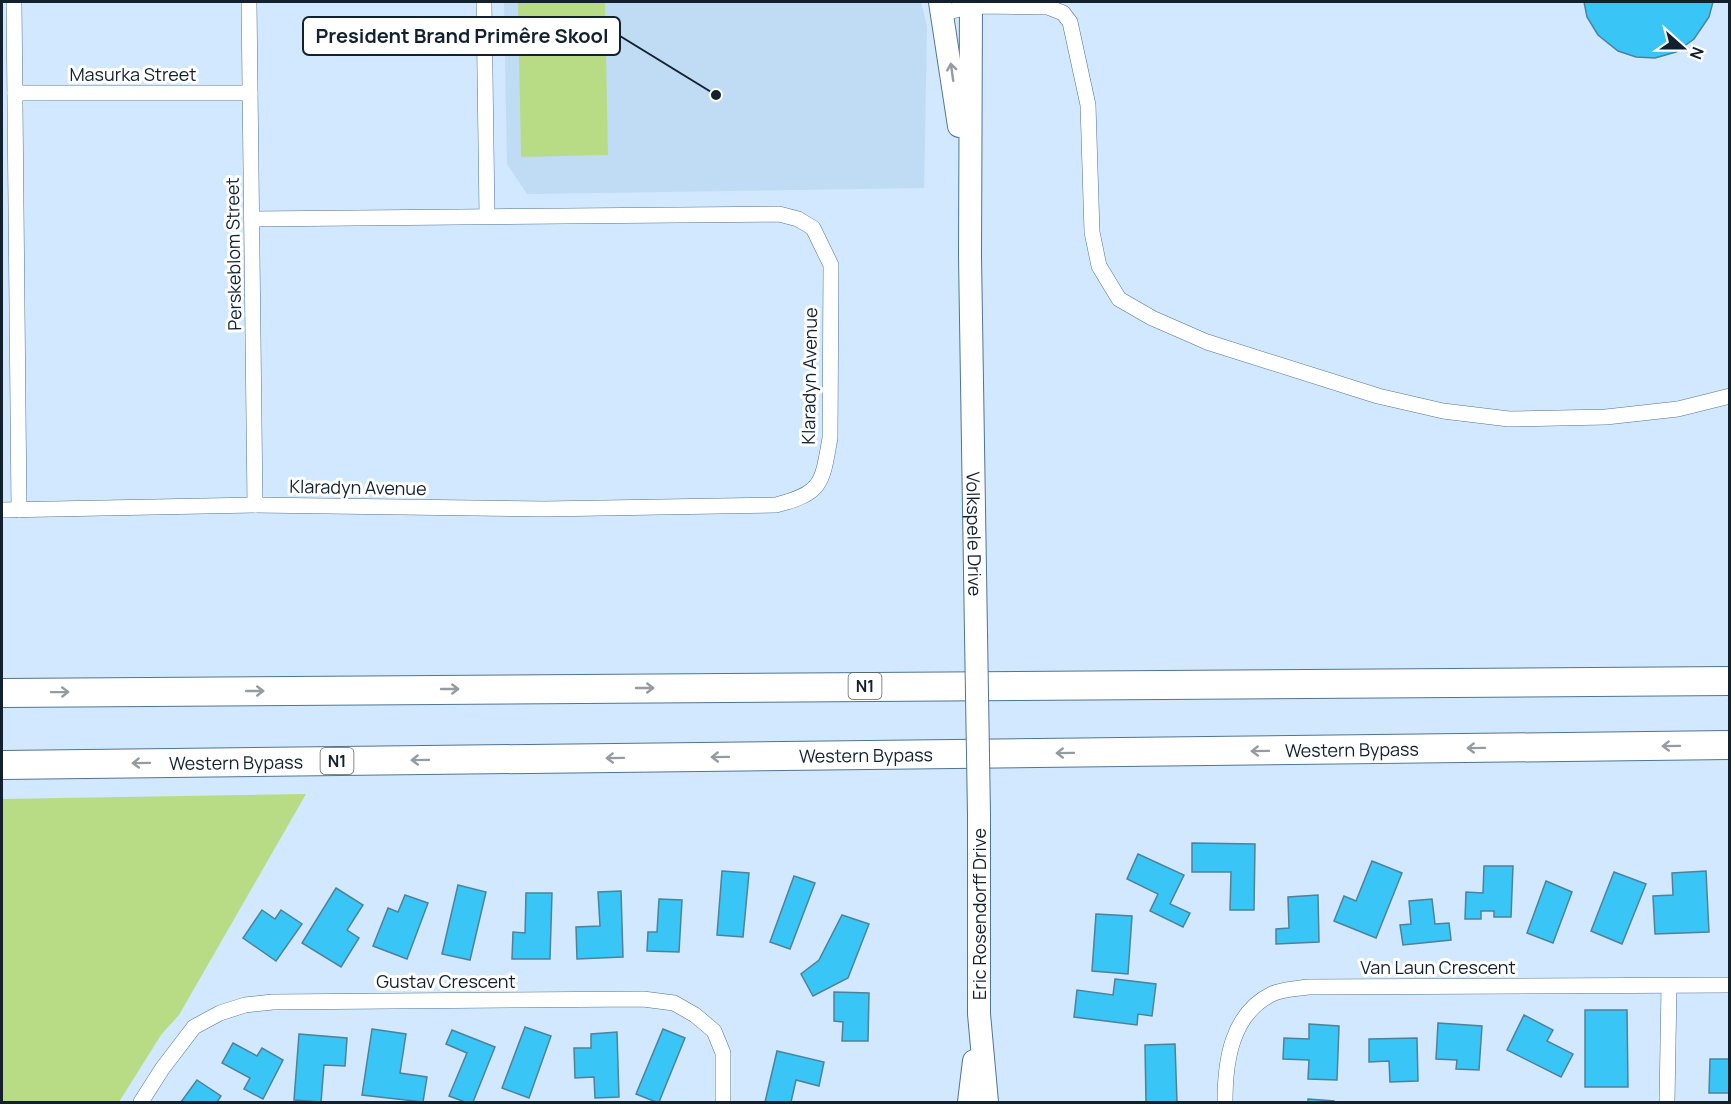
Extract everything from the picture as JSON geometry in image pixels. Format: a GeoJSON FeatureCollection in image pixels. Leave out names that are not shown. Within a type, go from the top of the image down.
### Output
{"type":"FeatureCollection","features":[{"type":"Feature","properties":{"kind":"highway","name":"N1"},"geometry":{"type":"LineString","coordinates":[[2,693],[1730,681]]}},
{"type":"Feature","properties":{"kind":"highway","name":"Western Bypass"},"geometry":{"type":"LineString","coordinates":[[2,765],[1730,745]]}},
{"type":"Feature","properties":{"kind":"street"},"geometry":{"type":"LineString","coordinates":[[14,2],[19,510]]}},
{"type":"Feature","properties":{"kind":"street","name":"Perskeblom Street"},"geometry":{"type":"LineString","coordinates":[[249,2],[255,505]]}},
{"type":"Feature","properties":{"kind":"street"},"geometry":{"type":"LineString","coordinates":[[484,2],[487,216]]}},
{"type":"Feature","properties":{"kind":"street"},"geometry":{"type":"LineString","coordinates":[[942,7],[972,4],[1048,7],[1063,13],[1070,22],[1088,105],[1092,232],[1099,266],[1119,299],[1152,318],[1208,342],[1305,374],[1378,396],[1443,411],[1509,419],[1606,417],[1678,409],[1730,396]]}},
{"type":"Feature","properties":{"kind":"street","name":"Volkspele Drive"},"geometry":{"type":"LineString","coordinates":[[972,4],[970,256],[979,815]]}},
{"type":"Feature","properties":{"kind":"street","name":"Volkspele Drive"},"geometry":{"type":"LineString","coordinates":[[942,7],[958,114],[970,256]]}},
{"type":"Feature","properties":{"kind":"street","name":"Masurka Street"},"geometry":{"type":"LineString","coordinates":[[15,93],[250,93]]}},
{"type":"Feature","properties":{"kind":"street","name":"Klaradyn Avenue"},"geometry":{"type":"LineString","coordinates":[[2,510],[255,505],[544,509],[776,505],[802,498],[817,486],[825,466],[830,438],[831,265],[813,228],[798,219],[779,214],[252,219]]}},
{"type":"Feature","properties":{"kind":"street","name":"Eric Rosendorff Drive"},"geometry":{"type":"LineString","coordinates":[[979,815],[979,1014],[987,1102]]}},
{"type":"Feature","properties":{"kind":"street","name":"Van Laun Crescent"},"geometry":{"type":"LineString","coordinates":[[1225,1102],[1225,1075],[1232,1042],[1243,1018],[1257,1003],[1274,993],[1308,987],[1730,985]]}},
{"type":"Feature","properties":{"kind":"street"},"geometry":{"type":"LineString","coordinates":[[1667,1102],[1669,986]]}},
{"type":"Feature","properties":{"kind":"street","name":"Gustav Crescent"},"geometry":{"type":"LineString","coordinates":[[141,1102],[162,1069],[195,1027],[220,1013],[245,1005],[273,1002],[631,999],[674,1003],[696,1015],[714,1031],[723,1053],[723,1102]]}},
{"type":"Feature","properties":{"kind":"street","name":"Eric Rosendorff Drive"},"geometry":{"type":"LineString","coordinates":[[969,1102],[979,1014]]}},
{"type":"Feature","properties":{"kind":"shaded area"},"geometry":{"type":"Polygon","coordinates":[[[504,2],[921,2],[927,27],[924,188],[527,194],[507,164],[504,2]]]}},
{"type":"Feature","properties":{"kind":"green space"},"geometry":{"type":"Polygon","coordinates":[[[518,2],[605,2],[608,155],[521,157],[518,2]]]}},
{"type":"Feature","properties":{"kind":"green space"},"geometry":{"type":"Polygon","coordinates":[[[306,794],[179,1015],[161,1035],[119,1102],[2,1102],[2,799],[306,794]]]}},
{"type":"Feature","properties":{"kind":"building"},"geometry":{"type":"Polygon","coordinates":[[[1584,2],[1713,2],[1709,17],[1694,39],[1676,52],[1655,58],[1636,57],[1618,51],[1598,35],[1587,17],[1584,2]]]}},
{"type":"Feature","properties":{"kind":"building"},"geometry":{"type":"Polygon","coordinates":[[[1192,843],[1255,844],[1254,910],[1230,910],[1231,872],[1192,872],[1192,843]]]}},
{"type":"Feature","properties":{"kind":"building"},"geometry":{"type":"Polygon","coordinates":[[[1138,854],[1184,875],[1170,904],[1190,913],[1183,927],[1150,911],[1158,894],[1127,879],[1138,854]]]}},
{"type":"Feature","properties":{"kind":"building"},"geometry":{"type":"Polygon","coordinates":[[[1372,861],[1402,873],[1376,938],[1334,921],[1344,896],[1356,901],[1372,861]]]}},
{"type":"Feature","properties":{"kind":"building"},"geometry":{"type":"Polygon","coordinates":[[[1484,866],[1513,866],[1511,917],[1494,917],[1494,911],[1481,911],[1481,919],[1465,919],[1466,892],[1483,893],[1484,866]]]}},
{"type":"Feature","properties":{"kind":"building"},"geometry":{"type":"Polygon","coordinates":[[[722,871],[749,873],[743,937],[717,935],[722,871]]]}},
{"type":"Feature","properties":{"kind":"building"},"geometry":{"type":"Polygon","coordinates":[[[1706,871],[1709,932],[1655,934],[1653,896],[1673,895],[1672,873],[1706,871]]]}},
{"type":"Feature","properties":{"kind":"building"},"geometry":{"type":"Polygon","coordinates":[[[1614,872],[1646,884],[1622,944],[1591,931],[1614,872]]]}},
{"type":"Feature","properties":{"kind":"building"},"geometry":{"type":"Polygon","coordinates":[[[794,876],[815,883],[790,949],[770,942],[794,876]]]}},
{"type":"Feature","properties":{"kind":"building"},"geometry":{"type":"Polygon","coordinates":[[[1546,881],[1572,892],[1553,943],[1527,933],[1546,881]]]}},
{"type":"Feature","properties":{"kind":"building"},"geometry":{"type":"Polygon","coordinates":[[[458,885],[486,892],[470,960],[442,954],[458,885]]]}},
{"type":"Feature","properties":{"kind":"building"},"geometry":{"type":"Polygon","coordinates":[[[336,888],[363,905],[347,930],[359,938],[341,967],[302,943],[336,888]]]}},
{"type":"Feature","properties":{"kind":"building"},"geometry":{"type":"Polygon","coordinates":[[[621,891],[623,957],[577,959],[576,927],[600,926],[598,892],[621,891]]]}},
{"type":"Feature","properties":{"kind":"building"},"geometry":{"type":"Polygon","coordinates":[[[526,893],[552,893],[550,959],[512,959],[513,932],[525,933],[526,893]]]}},
{"type":"Feature","properties":{"kind":"building"},"geometry":{"type":"Polygon","coordinates":[[[405,895],[428,903],[407,959],[373,946],[388,908],[398,912],[405,895]]]}},
{"type":"Feature","properties":{"kind":"building"},"geometry":{"type":"Polygon","coordinates":[[[1318,895],[1319,942],[1276,944],[1276,929],[1289,928],[1288,897],[1318,895]]]}},
{"type":"Feature","properties":{"kind":"building"},"geometry":{"type":"Polygon","coordinates":[[[659,899],[682,900],[679,952],[647,951],[648,932],[657,932],[659,899]]]}},
{"type":"Feature","properties":{"kind":"building"},"geometry":{"type":"Polygon","coordinates":[[[1432,899],[1435,924],[1449,923],[1451,940],[1403,945],[1400,925],[1411,924],[1409,901],[1432,899]]]}},
{"type":"Feature","properties":{"kind":"building"},"geometry":{"type":"Polygon","coordinates":[[[262,910],[275,919],[281,910],[302,924],[276,961],[243,938],[262,910]]]}},
{"type":"Feature","properties":{"kind":"building"},"geometry":{"type":"Polygon","coordinates":[[[1096,914],[1132,916],[1128,974],[1092,971],[1096,914]]]}},
{"type":"Feature","properties":{"kind":"building"},"geometry":{"type":"Polygon","coordinates":[[[842,915],[869,924],[848,978],[813,996],[801,974],[819,960],[842,915]]]}},
{"type":"Feature","properties":{"kind":"building"},"geometry":{"type":"Polygon","coordinates":[[[1115,979],[1156,984],[1152,1016],[1138,1014],[1137,1025],[1074,1017],[1077,990],[1113,995],[1115,979]]]}},
{"type":"Feature","properties":{"kind":"building"},"geometry":{"type":"Polygon","coordinates":[[[834,992],[869,993],[868,1041],[842,1041],[843,1022],[834,1021],[834,992]]]}},
{"type":"Feature","properties":{"kind":"building"},"geometry":{"type":"Polygon","coordinates":[[[1585,1010],[1627,1010],[1628,1087],[1585,1087],[1585,1010]]]}},
{"type":"Feature","properties":{"kind":"building"},"geometry":{"type":"Polygon","coordinates":[[[1524,1015],[1553,1030],[1547,1041],[1573,1054],[1561,1077],[1507,1050],[1524,1015]]]}},
{"type":"Feature","properties":{"kind":"building"},"geometry":{"type":"Polygon","coordinates":[[[1438,1023],[1482,1026],[1479,1070],[1456,1069],[1457,1060],[1436,1059],[1438,1023]]]}},
{"type":"Feature","properties":{"kind":"building"},"geometry":{"type":"Polygon","coordinates":[[[1309,1024],[1339,1026],[1337,1080],[1308,1079],[1309,1060],[1283,1059],[1284,1038],[1309,1039],[1309,1024]]]}},
{"type":"Feature","properties":{"kind":"building"},"geometry":{"type":"Polygon","coordinates":[[[525,1027],[551,1036],[529,1098],[502,1088],[525,1027]]]}},
{"type":"Feature","properties":{"kind":"building"},"geometry":{"type":"Polygon","coordinates":[[[372,1029],[406,1034],[400,1073],[427,1077],[423,1102],[362,1095],[372,1029]]]}},
{"type":"Feature","properties":{"kind":"building"},"geometry":{"type":"Polygon","coordinates":[[[663,1029],[685,1038],[659,1102],[656,1102],[636,1094],[663,1029]]]}},
{"type":"Feature","properties":{"kind":"building"},"geometry":{"type":"Polygon","coordinates":[[[452,1030],[495,1047],[473,1102],[465,1102],[449,1096],[467,1053],[446,1044],[452,1030]]]}},
{"type":"Feature","properties":{"kind":"building"},"geometry":{"type":"Polygon","coordinates":[[[617,1032],[619,1097],[595,1098],[594,1077],[575,1078],[574,1048],[591,1048],[591,1034],[617,1032]]]}},
{"type":"Feature","properties":{"kind":"building"},"geometry":{"type":"Polygon","coordinates":[[[299,1034],[347,1038],[345,1066],[324,1065],[321,1102],[294,1100],[299,1034]]]}},
{"type":"Feature","properties":{"kind":"building"},"geometry":{"type":"Polygon","coordinates":[[[1417,1038],[1418,1081],[1390,1082],[1389,1061],[1369,1062],[1369,1039],[1417,1038]]]}},
{"type":"Feature","properties":{"kind":"building"},"geometry":{"type":"Polygon","coordinates":[[[233,1043],[257,1056],[262,1048],[283,1060],[263,1099],[244,1089],[250,1078],[222,1063],[233,1043]]]}},
{"type":"Feature","properties":{"kind":"building"},"geometry":{"type":"Polygon","coordinates":[[[1175,1044],[1177,1102],[1146,1102],[1145,1045],[1175,1044]]]}},
{"type":"Feature","properties":{"kind":"building"},"geometry":{"type":"Polygon","coordinates":[[[777,1051],[824,1062],[819,1086],[796,1080],[791,1102],[765,1102],[777,1051]]]}},
{"type":"Feature","properties":{"kind":"building"},"geometry":{"type":"Polygon","coordinates":[[[1710,1059],[1730,1059],[1730,1093],[1709,1093],[1710,1059]]]}},
{"type":"Feature","properties":{"kind":"building"},"geometry":{"type":"Polygon","coordinates":[[[197,1080],[221,1096],[217,1102],[181,1102],[197,1080]]]}},
{"type":"Feature","properties":{"kind":"building"},"geometry":{"type":"Polygon","coordinates":[[[1308,1099],[1334,1101],[1334,1102],[1308,1102],[1308,1099]]]}},
{"type":"Feature","properties":{"kind":"place","name":"President Brand Primêre Skool"},"geometry":{"type":"Point","coordinates":[716,95]}}]}
